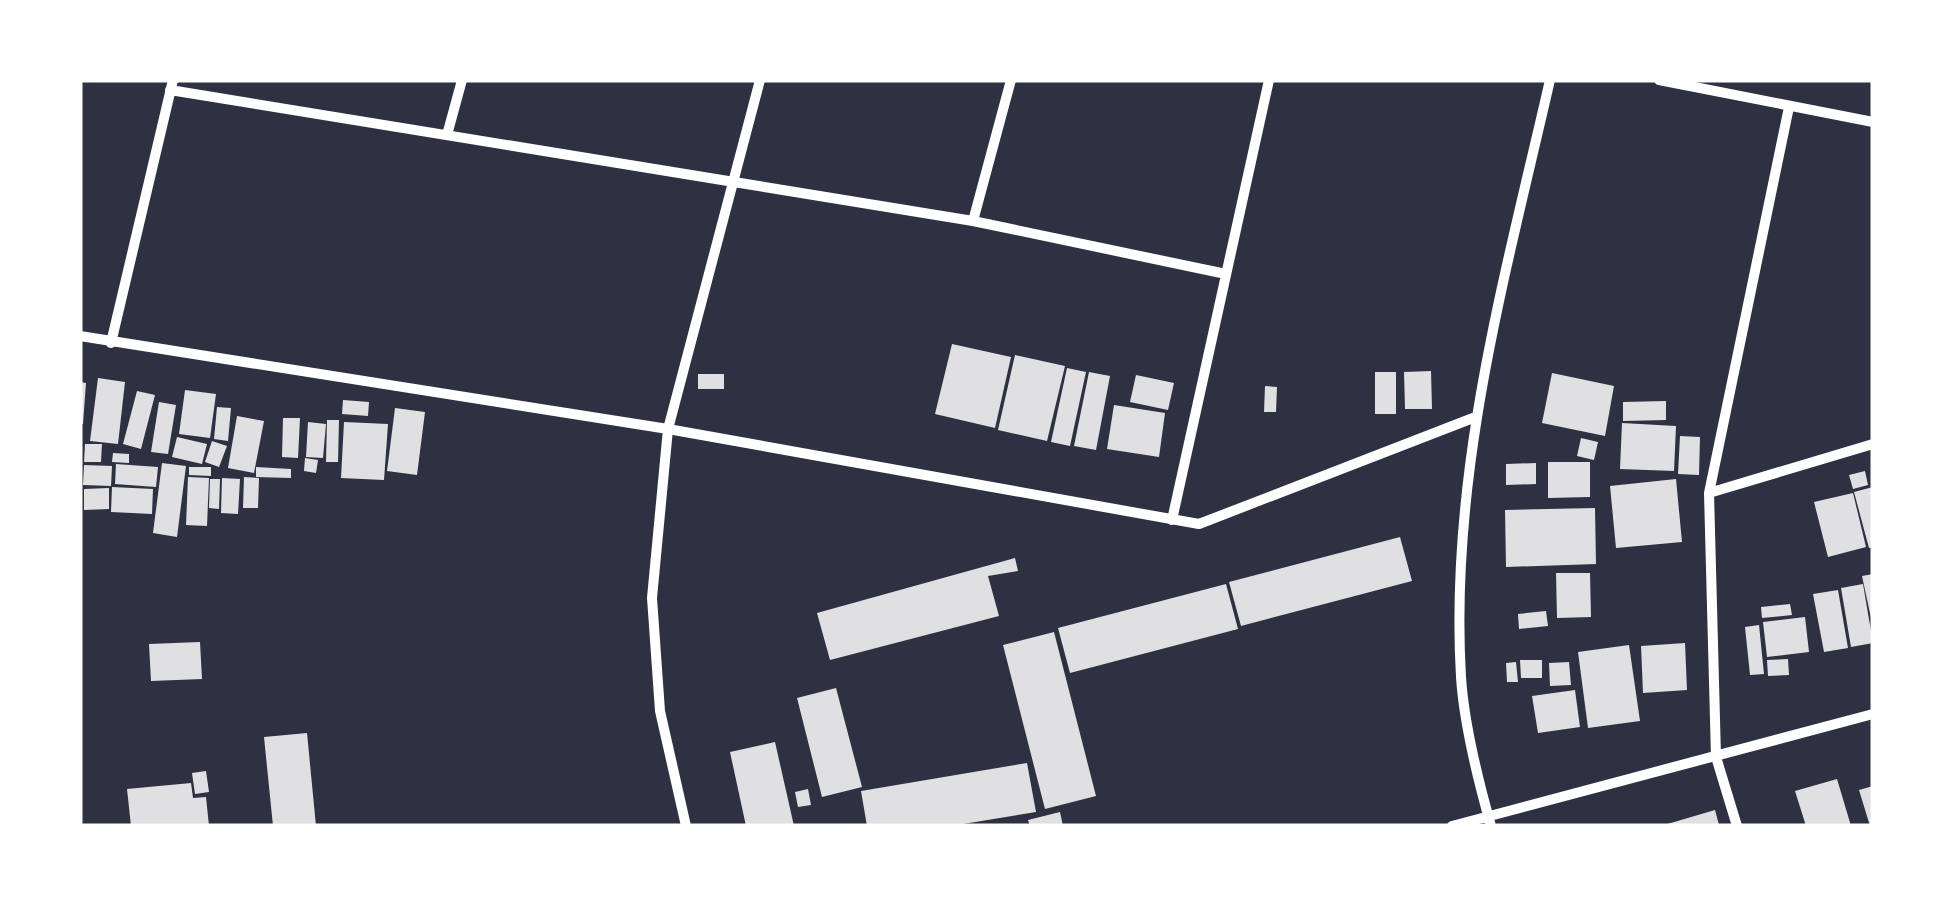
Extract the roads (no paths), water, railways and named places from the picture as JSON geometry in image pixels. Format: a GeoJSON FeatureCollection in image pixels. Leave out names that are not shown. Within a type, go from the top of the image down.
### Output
{"type":"FeatureCollection","features":[{"type":"Feature","properties":{"kind":"street"},"geometry":{"type":"LineString","coordinates":[[447,135],[462,80]]}},
{"type":"Feature","properties":{"kind":"street"},"geometry":{"type":"LineString","coordinates":[[686,826],[660,711],[652,598],[668,429],[760,80]]}},
{"type":"Feature","properties":{"kind":"street"},"geometry":{"type":"LineString","coordinates":[[973,221],[1011,80]]}},
{"type":"Feature","properties":{"kind":"street"},"geometry":{"type":"LineString","coordinates":[[1172,520],[1269,80]]}},
{"type":"Feature","properties":{"kind":"street"},"geometry":{"type":"LineString","coordinates":[[1490,821],[1461,681],[1459,568],[1473,418],[1550,80]]}},
{"type":"Feature","properties":{"kind":"street"},"geometry":{"type":"LineString","coordinates":[[1659,80],[1873,122]]}},
{"type":"Feature","properties":{"kind":"street"},"geometry":{"type":"LineString","coordinates":[[111,343],[172,85],[447,135],[973,221],[1226,274]]}},
{"type":"Feature","properties":{"kind":"street"},"geometry":{"type":"LineString","coordinates":[[1737,826],[1716,757],[1709,493],[1790,107]]}},
{"type":"Feature","properties":{"kind":"street"},"geometry":{"type":"LineString","coordinates":[[80,336],[668,429],[1199,524],[1473,418]]}},
{"type":"Feature","properties":{"kind":"street"},"geometry":{"type":"LineString","coordinates":[[1709,493],[1873,444]]}},
{"type":"Feature","properties":{"kind":"street"},"geometry":{"type":"LineString","coordinates":[[1452,826],[1490,821],[1873,714]]}}]}
